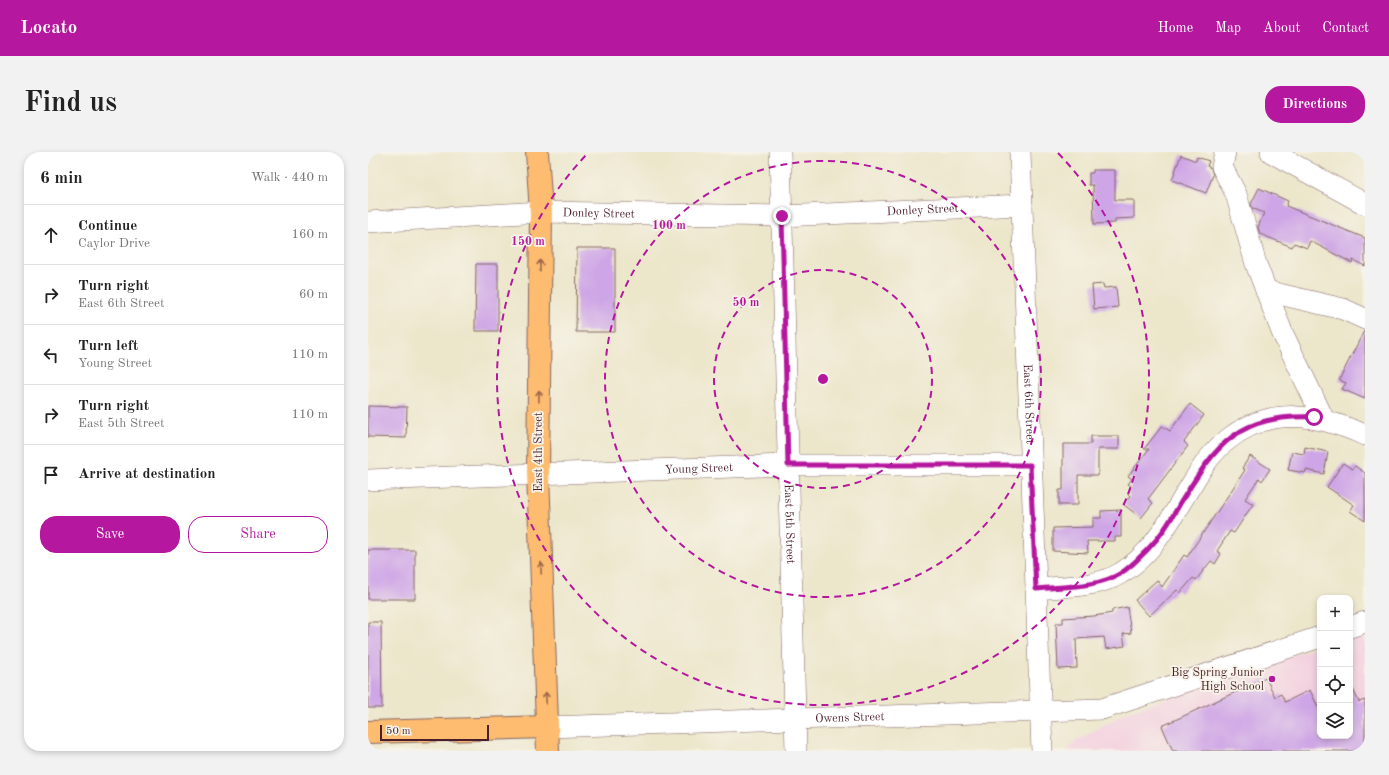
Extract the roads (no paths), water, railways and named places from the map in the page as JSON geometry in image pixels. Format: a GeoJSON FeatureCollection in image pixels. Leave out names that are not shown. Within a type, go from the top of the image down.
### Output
{"type":"FeatureCollection","features":[{"type":"Feature","properties":{"kind":"main road","name":"East 4th Street"},"geometry":{"type":"LineString","coordinates":[[537,152],[541,212],[538,473],[548,751]]}},
{"type":"Feature","properties":{"kind":"main road","name":"Owens Street"},"geometry":{"type":"LineString","coordinates":[[368,732],[547,727]]}},
{"type":"Feature","properties":{"kind":"street","name":"East 5th Street"},"geometry":{"type":"LineString","coordinates":[[780,152],[796,751]]}},
{"type":"Feature","properties":{"kind":"street","name":"East 6th Street"},"geometry":{"type":"LineString","coordinates":[[1020,152],[1039,711],[1042,751]]}},
{"type":"Feature","properties":{"kind":"street"},"geometry":{"type":"LineString","coordinates":[[1225,152],[1222,167],[1236,194],[1256,264],[1282,332],[1324,420]]}},
{"type":"Feature","properties":{"kind":"street"},"geometry":{"type":"LineString","coordinates":[[1271,152],[1365,204]]}},
{"type":"Feature","properties":{"kind":"street","name":"Donley Street"},"geometry":{"type":"LineString","coordinates":[[368,222],[541,212],[782,216],[1022,205]]}},
{"type":"Feature","properties":{"kind":"street"},"geometry":{"type":"LineString","coordinates":[[1266,291],[1343,309],[1365,319]]}},
{"type":"Feature","properties":{"kind":"street"},"geometry":{"type":"LineString","coordinates":[[1036,589],[1094,583],[1121,573],[1139,558],[1161,536],[1205,464],[1225,441],[1244,429],[1266,420],[1288,416],[1314,417],[1341,424],[1365,435]]}},
{"type":"Feature","properties":{"kind":"street","name":"Young Street"},"geometry":{"type":"LineString","coordinates":[[368,480],[788,465],[1030,465]]}},
{"type":"Feature","properties":{"kind":"street"},"geometry":{"type":"LineString","coordinates":[[1353,626],[1365,622]]}},
{"type":"Feature","properties":{"kind":"street","name":"Owens Street"},"geometry":{"type":"LineString","coordinates":[[547,727],[1102,709],[1317,638]]}},
{"type":"Feature","properties":{"kind":"place","name":"Big Spring Junior High School"},"geometry":{"type":"Point","coordinates":[1272,679]}}]}
